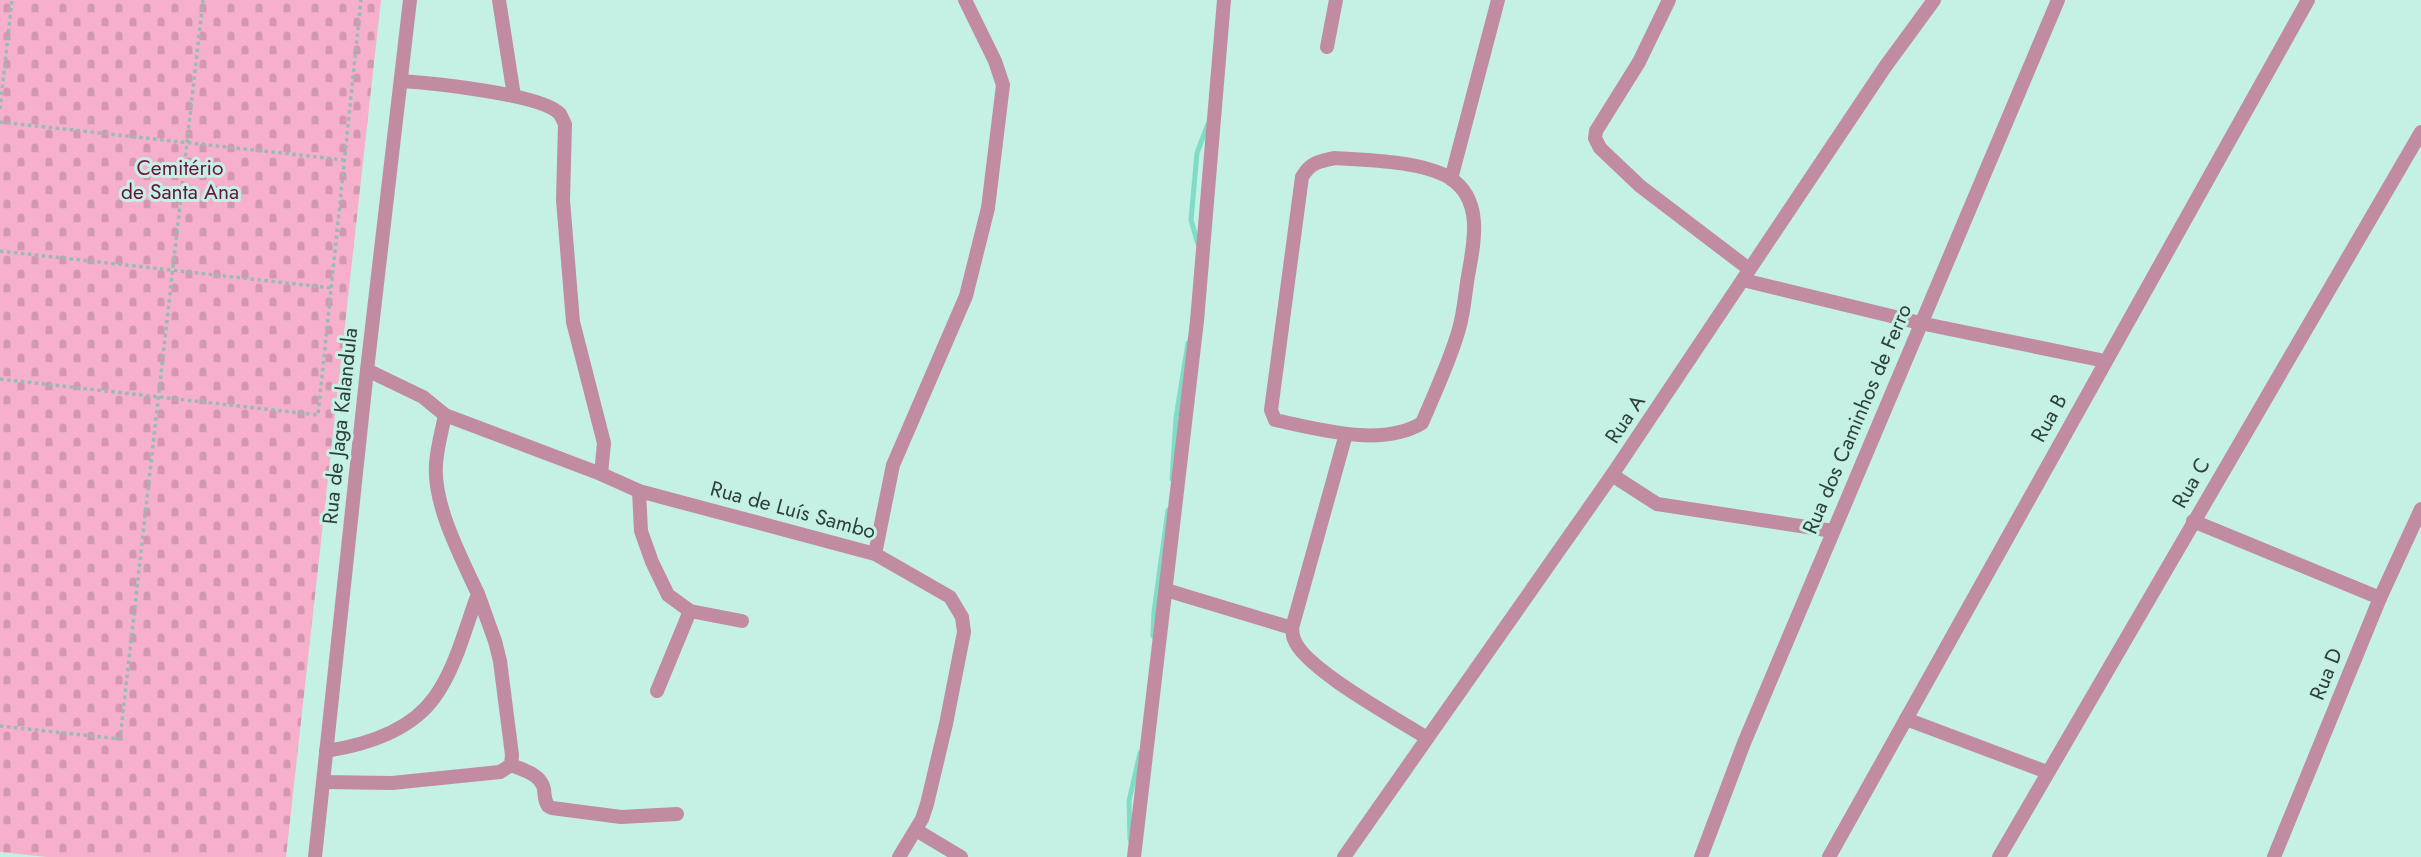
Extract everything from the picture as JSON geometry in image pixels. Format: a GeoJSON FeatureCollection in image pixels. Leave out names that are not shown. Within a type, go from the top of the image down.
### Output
{"type":"FeatureCollection","features":[{"type":"Feature","properties":{"kind":"street","name":"Rua de Jaga Kalandula"},"geometry":{"type":"LineString","coordinates":[[315,857],[410,0]]}},
{"type":"Feature","properties":{"kind":"street"},"geometry":{"type":"LineString","coordinates":[[499,0],[514,96]]}},
{"type":"Feature","properties":{"kind":"street"},"geometry":{"type":"LineString","coordinates":[[875,554],[893,465],[966,296],[988,208],[1003,85],[995,61],[965,0]]}},
{"type":"Feature","properties":{"kind":"street"},"geometry":{"type":"LineString","coordinates":[[1134,857],[1197,321],[1224,0]]}},
{"type":"Feature","properties":{"kind":"street"},"geometry":{"type":"LineString","coordinates":[[1327,47],[1336,0]]}},
{"type":"Feature","properties":{"kind":"street"},"geometry":{"type":"LineString","coordinates":[[1451,179],[1497,0]]}},
{"type":"Feature","properties":{"kind":"street"},"geometry":{"type":"LineString","coordinates":[[1669,0],[1639,62],[1596,131],[1595,138],[1600,148],[1640,186],[1746,275],[1920,323],[2105,360]]}},
{"type":"Feature","properties":{"kind":"street","name":"Rua A"},"geometry":{"type":"LineString","coordinates":[[1344,857],[1612,475],[1885,67],[1934,0]]}},
{"type":"Feature","properties":{"kind":"street","name":"Rua dos Caminhos de Ferro"},"geometry":{"type":"LineString","coordinates":[[1701,857],[1744,743],[2058,0]]}},
{"type":"Feature","properties":{"kind":"street","name":"Rua B"},"geometry":{"type":"LineString","coordinates":[[1829,857],[2308,0]]}},
{"type":"Feature","properties":{"kind":"street"},"geometry":{"type":"LineString","coordinates":[[401,80],[514,96],[552,108],[560,114],[565,124],[563,200],[573,322],[604,443],[601,474]]}},
{"type":"Feature","properties":{"kind":"street","name":"Rua C"},"geometry":{"type":"LineString","coordinates":[[1998,857],[2421,132]]}},
{"type":"Feature","properties":{"kind":"street"},"geometry":{"type":"LineString","coordinates":[[1335,158],[1418,167],[1451,179],[1467,196],[1474,216],[1475,234],[1460,327],[1422,423],[1409,431],[1392,434],[1346,434],[1275,420],[1271,410],[1302,177],[1308,167],[1335,158]]}},
{"type":"Feature","properties":{"kind":"street","name":"Rua de Luís Sambo"},"geometry":{"type":"LineString","coordinates":[[367,370],[423,397],[445,415],[639,491],[875,554],[950,597],[962,617],[964,632],[946,724],[927,804],[916,830],[899,857]]}},
{"type":"Feature","properties":{"kind":"street"},"geometry":{"type":"LineString","coordinates":[[445,415],[436,464],[437,486],[455,544],[478,594],[495,641],[500,661],[511,765]]}},
{"type":"Feature","properties":{"kind":"street"},"geometry":{"type":"LineString","coordinates":[[1346,434],[1292,628],[1294,640],[1332,680],[1427,738]]}},
{"type":"Feature","properties":{"kind":"street"},"geometry":{"type":"LineString","coordinates":[[1612,475],[1657,504],[1833,531]]}},
{"type":"Feature","properties":{"kind":"street"},"geometry":{"type":"LineString","coordinates":[[639,491],[641,531],[668,595],[690,611],[742,621]]}},
{"type":"Feature","properties":{"kind":"street","name":"Rua D"},"geometry":{"type":"LineString","coordinates":[[2274,857],[2380,598],[2421,509]]}},
{"type":"Feature","properties":{"kind":"street"},"geometry":{"type":"LineString","coordinates":[[2193,521],[2380,598]]}},
{"type":"Feature","properties":{"kind":"street"},"geometry":{"type":"LineString","coordinates":[[1166,590],[1292,628]]}},
{"type":"Feature","properties":{"kind":"street"},"geometry":{"type":"LineString","coordinates":[[326,751],[361,746],[387,734],[413,718],[433,701],[443,684],[478,594]]}},
{"type":"Feature","properties":{"kind":"street"},"geometry":{"type":"LineString","coordinates":[[657,691],[690,611]]}},
{"type":"Feature","properties":{"kind":"street"},"geometry":{"type":"LineString","coordinates":[[1906,719],[2048,772]]}},
{"type":"Feature","properties":{"kind":"street"},"geometry":{"type":"LineString","coordinates":[[323,782],[392,783],[500,772],[511,765]]}},
{"type":"Feature","properties":{"kind":"street"},"geometry":{"type":"LineString","coordinates":[[511,765],[537,776],[542,781],[545,801],[552,808],[621,817],[677,814]]}},
{"type":"Feature","properties":{"kind":"street"},"geometry":{"type":"LineString","coordinates":[[916,830],[961,857]]}},
{"type":"Feature","properties":{"kind":"path"},"geometry":{"type":"LineString","coordinates":[[0,109],[12,0]]}},
{"type":"Feature","properties":{"kind":"path"},"geometry":{"type":"LineString","coordinates":[[0,726],[120,739],[203,0]]}},
{"type":"Feature","properties":{"kind":"path"},"geometry":{"type":"LineString","coordinates":[[0,379],[318,415],[361,0]]}},
{"type":"Feature","properties":{"kind":"path"},"geometry":{"type":"LineString","coordinates":[[0,122],[345,160]]}},
{"type":"Feature","properties":{"kind":"path"},"geometry":{"type":"LineString","coordinates":[[0,251],[332,288]]}},
{"type":"Feature","properties":{"kind":"green space","name":"Cemitério de Santa Ana"},"geometry":{"type":"Polygon","coordinates":[[[0,0],[381,0],[286,857],[47,857],[0,852],[0,0]]]}},
{"type":"Feature","properties":{"kind":"waterway"},"geometry":{"type":"LineString","coordinates":[[1198,244],[1191,220],[1197,153],[1208,124]]}},
{"type":"Feature","properties":{"kind":"waterway"},"geometry":{"type":"LineString","coordinates":[[1172,479],[1176,418],[1188,343]]}},
{"type":"Feature","properties":{"kind":"waterway"},"geometry":{"type":"LineString","coordinates":[[1153,636],[1168,510]]}},
{"type":"Feature","properties":{"kind":"waterway"},"geometry":{"type":"LineString","coordinates":[[1130,840],[1129,801],[1140,753]]}}]}
